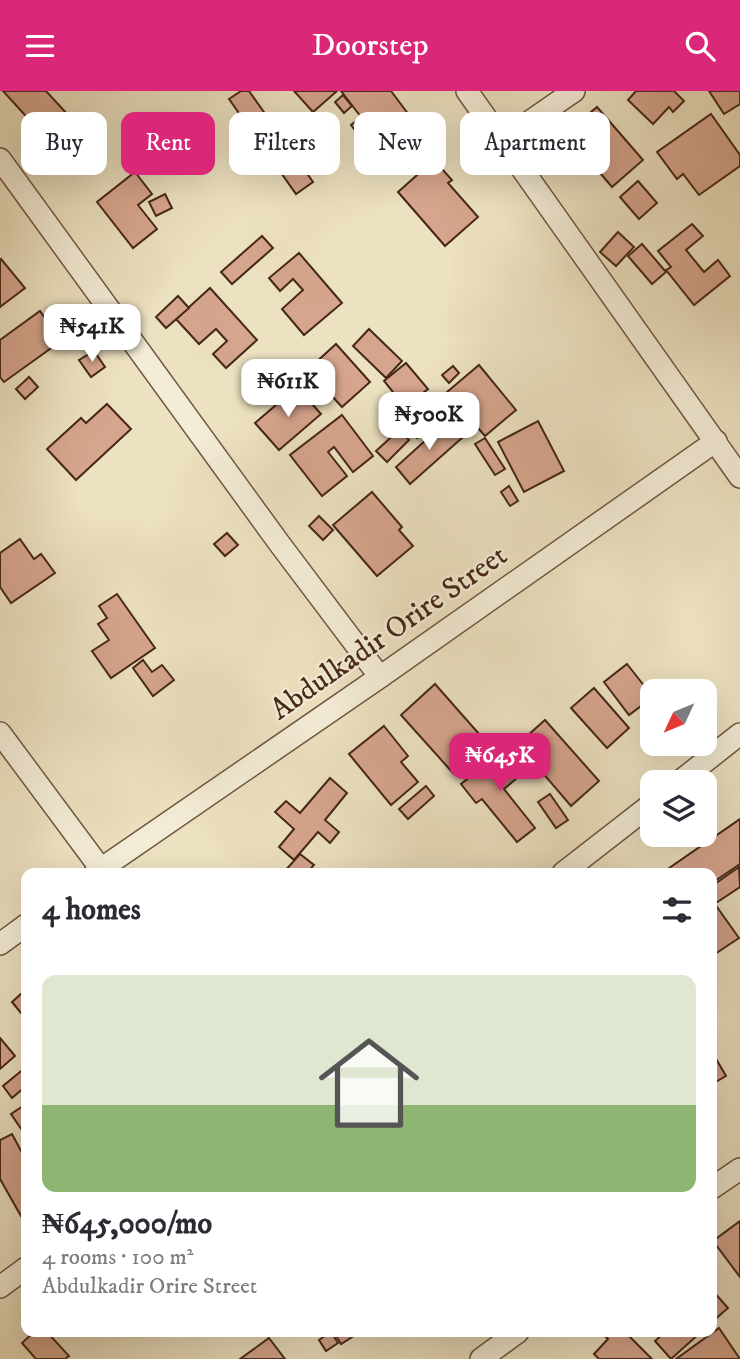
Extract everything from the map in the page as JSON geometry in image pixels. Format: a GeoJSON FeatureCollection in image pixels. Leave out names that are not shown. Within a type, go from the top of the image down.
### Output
{"type":"FeatureCollection","features":[{"type":"Feature","properties":{"kind":"street"},"geometry":{"type":"LineString","coordinates":[[467,91],[482,112]]}},
{"type":"Feature","properties":{"kind":"street"},"geometry":{"type":"LineString","coordinates":[[544,112],[574,91]]}},
{"type":"Feature","properties":{"kind":"street"},"geometry":{"type":"LineString","coordinates":[[0,159],[279,543],[380,677]]}},
{"type":"Feature","properties":{"kind":"street"},"geometry":{"type":"LineString","coordinates":[[528,175],[740,477]]}},
{"type":"Feature","properties":{"kind":"street","name":"Abdulkadir Orire Street"},"geometry":{"type":"LineString","coordinates":[[102,868],[716,441]]}},
{"type":"Feature","properties":{"kind":"street"},"geometry":{"type":"LineString","coordinates":[[0,733],[96,868]]}},
{"type":"Feature","properties":{"kind":"street"},"geometry":{"type":"LineString","coordinates":[[694,770],[740,734]]}},
{"type":"Feature","properties":{"kind":"street"},"geometry":{"type":"LineString","coordinates":[[570,868],[640,813]]}},
{"type":"Feature","properties":{"kind":"street"},"geometry":{"type":"LineString","coordinates":[[0,944],[21,929]]}},
{"type":"Feature","properties":{"kind":"street"},"geometry":{"type":"LineString","coordinates":[[717,1185],[740,1169]]}},
{"type":"Feature","properties":{"kind":"street"},"geometry":{"type":"LineString","coordinates":[[0,1287],[21,1272]]}},
{"type":"Feature","properties":{"kind":"street"},"geometry":{"type":"LineString","coordinates":[[481,1359],[511,1337]]}},
{"type":"Feature","properties":{"kind":"building"},"geometry":{"type":"Polygon","coordinates":[[[3,91],[46,91],[65,112],[22,112],[3,91]]]}},
{"type":"Feature","properties":{"kind":"building"},"geometry":{"type":"Polygon","coordinates":[[[241,91],[249,91],[264,112],[238,112],[229,99],[241,91]]]}},
{"type":"Feature","properties":{"kind":"building"},"geometry":{"type":"Polygon","coordinates":[[[294,91],[337,91],[313,112],[294,91]]]}},
{"type":"Feature","properties":{"kind":"building"},"geometry":{"type":"Polygon","coordinates":[[[341,91],[391,91],[407,112],[357,112],[341,91]]]}},
{"type":"Feature","properties":{"kind":"building"},"geometry":{"type":"Polygon","coordinates":[[[636,91],[674,91],[684,101],[673,112],[669,107],[653,124],[628,100],[636,91]]]}},
{"type":"Feature","properties":{"kind":"building"},"geometry":{"type":"Polygon","coordinates":[[[709,91],[740,91],[740,104],[724,114],[709,91]]]}},
{"type":"Feature","properties":{"kind":"building"},"geometry":{"type":"Polygon","coordinates":[[[343,95],[352,106],[344,113],[335,102],[343,95]]]}},
{"type":"Feature","properties":{"kind":"building"},"geometry":{"type":"Polygon","coordinates":[[[711,114],[740,155],[740,166],[699,195],[683,174],[677,179],[657,152],[711,114]]]}},
{"type":"Feature","properties":{"kind":"building"},"geometry":{"type":"Polygon","coordinates":[[[610,122],[643,160],[612,187],[602,175],[610,175],[610,122]]]}},
{"type":"Feature","properties":{"kind":"building"},"geometry":{"type":"Polygon","coordinates":[[[446,173],[452,180],[448,183],[478,217],[445,246],[398,192],[417,175],[446,173]]]}},
{"type":"Feature","properties":{"kind":"building"},"geometry":{"type":"Polygon","coordinates":[[[131,175],[137,175],[152,194],[138,205],[157,229],[133,248],[97,202],[131,175]]]}},
{"type":"Feature","properties":{"kind":"building"},"geometry":{"type":"Polygon","coordinates":[[[283,175],[308,175],[313,182],[296,194],[283,175]]]}},
{"type":"Feature","properties":{"kind":"building"},"geometry":{"type":"Polygon","coordinates":[[[638,181],[657,203],[639,219],[620,197],[638,181]]]}},
{"type":"Feature","properties":{"kind":"building"},"geometry":{"type":"Polygon","coordinates":[[[165,194],[172,208],[156,216],[149,202],[165,194]]]}},
{"type":"Feature","properties":{"kind":"building"},"geometry":{"type":"Polygon","coordinates":[[[692,224],[703,236],[686,250],[704,272],[718,260],[730,276],[694,305],[666,270],[671,267],[658,251],[692,224]]]}},
{"type":"Feature","properties":{"kind":"building"},"geometry":{"type":"Polygon","coordinates":[[[618,232],[634,247],[616,266],[600,252],[618,232]]]}},
{"type":"Feature","properties":{"kind":"building"},"geometry":{"type":"Polygon","coordinates":[[[262,236],[273,248],[232,284],[221,272],[262,236]]]}},
{"type":"Feature","properties":{"kind":"building"},"geometry":{"type":"Polygon","coordinates":[[[642,244],[666,272],[652,284],[628,256],[642,244]]]}},
{"type":"Feature","properties":{"kind":"building"},"geometry":{"type":"Polygon","coordinates":[[[299,253],[342,303],[304,335],[282,309],[303,290],[293,279],[280,291],[269,278],[299,253]]]}},
{"type":"Feature","properties":{"kind":"building"},"geometry":{"type":"Polygon","coordinates":[[[0,260],[25,288],[0,307],[0,260]]]}},
{"type":"Feature","properties":{"kind":"building"},"geometry":{"type":"Polygon","coordinates":[[[210,288],[257,340],[226,368],[213,354],[227,341],[216,329],[199,344],[176,319],[210,288]]]}},
{"type":"Feature","properties":{"kind":"building"},"geometry":{"type":"Polygon","coordinates":[[[178,296],[189,308],[166,328],[156,317],[178,296]]]}},
{"type":"Feature","properties":{"kind":"building"},"geometry":{"type":"Polygon","coordinates":[[[40,311],[61,341],[4,382],[0,377],[0,340],[40,311]]]}},
{"type":"Feature","properties":{"kind":"building"},"geometry":{"type":"Polygon","coordinates":[[[369,329],[402,361],[386,378],[353,346],[369,329]]]}},
{"type":"Feature","properties":{"kind":"building"},"geometry":{"type":"Polygon","coordinates":[[[336,344],[370,382],[342,407],[319,382],[326,376],[314,364],[336,344]]]}},
{"type":"Feature","properties":{"kind":"building"},"geometry":{"type":"Polygon","coordinates":[[[94,351],[105,367],[91,377],[79,360],[94,351]]]}},
{"type":"Feature","properties":{"kind":"building"},"geometry":{"type":"Polygon","coordinates":[[[406,363],[428,389],[405,407],[384,381],[406,363]]]}},
{"type":"Feature","properties":{"kind":"building"},"geometry":{"type":"Polygon","coordinates":[[[479,365],[516,410],[485,436],[447,392],[479,365]]]}},
{"type":"Feature","properties":{"kind":"building"},"geometry":{"type":"Polygon","coordinates":[[[453,366],[459,373],[449,383],[442,375],[453,366]]]}},
{"type":"Feature","properties":{"kind":"building"},"geometry":{"type":"Polygon","coordinates":[[[29,377],[38,387],[25,399],[16,389],[29,377]]]}},
{"type":"Feature","properties":{"kind":"building"},"geometry":{"type":"Polygon","coordinates":[[[297,387],[321,414],[279,450],[255,423],[297,387]]]}},
{"type":"Feature","properties":{"kind":"building"},"geometry":{"type":"Polygon","coordinates":[[[428,398],[443,414],[417,438],[402,422],[428,398]]]}},
{"type":"Feature","properties":{"kind":"building"},"geometry":{"type":"Polygon","coordinates":[[[107,404],[131,429],[76,480],[47,449],[81,418],[86,423],[107,404]]]}},
{"type":"Feature","properties":{"kind":"building"},"geometry":{"type":"Polygon","coordinates":[[[342,415],[373,456],[353,472],[334,447],[328,452],[347,476],[322,496],[290,455],[342,415]]]}},
{"type":"Feature","properties":{"kind":"building"},"geometry":{"type":"Polygon","coordinates":[[[447,421],[462,438],[410,484],[396,467],[447,421]]]}},
{"type":"Feature","properties":{"kind":"building"},"geometry":{"type":"Polygon","coordinates":[[[538,421],[564,471],[524,492],[498,442],[538,421]]]}},
{"type":"Feature","properties":{"kind":"building"},"geometry":{"type":"Polygon","coordinates":[[[399,430],[409,440],[387,462],[376,451],[399,430]]]}},
{"type":"Feature","properties":{"kind":"building"},"geometry":{"type":"Polygon","coordinates":[[[485,438],[505,469],[495,475],[475,444],[485,438]]]}},
{"type":"Feature","properties":{"kind":"building"},"geometry":{"type":"Polygon","coordinates":[[[509,486],[518,501],[510,506],[501,492],[509,486]]]}},
{"type":"Feature","properties":{"kind":"building"},"geometry":{"type":"Polygon","coordinates":[[[372,492],[402,527],[399,530],[413,546],[377,576],[333,525],[372,492]]]}},
{"type":"Feature","properties":{"kind":"building"},"geometry":{"type":"Polygon","coordinates":[[[319,516],[333,530],[323,540],[309,526],[319,516]]]}},
{"type":"Feature","properties":{"kind":"building"},"geometry":{"type":"Polygon","coordinates":[[[227,533],[238,545],[225,556],[214,544],[227,533]]]}},
{"type":"Feature","properties":{"kind":"building"},"geometry":{"type":"Polygon","coordinates":[[[20,539],[34,559],[41,554],[55,573],[11,603],[0,587],[0,553],[20,539]]]}},
{"type":"Feature","properties":{"kind":"building"},"geometry":{"type":"Polygon","coordinates":[[[117,594],[155,648],[111,678],[92,651],[109,640],[98,624],[107,618],[99,606],[117,594]]]}},
{"type":"Feature","properties":{"kind":"building"},"geometry":{"type":"Polygon","coordinates":[[[143,660],[152,672],[162,665],[174,680],[153,696],[133,668],[143,660]]]}},
{"type":"Feature","properties":{"kind":"building"},"geometry":{"type":"Polygon","coordinates":[[[627,664],[640,680],[640,707],[629,715],[604,682],[627,664]]]}},
{"type":"Feature","properties":{"kind":"building"},"geometry":{"type":"Polygon","coordinates":[[[435,684],[487,743],[453,773],[401,715],[435,684]]]}},
{"type":"Feature","properties":{"kind":"building"},"geometry":{"type":"Polygon","coordinates":[[[594,688],[629,728],[607,748],[571,708],[594,688]]]}},
{"type":"Feature","properties":{"kind":"building"},"geometry":{"type":"Polygon","coordinates":[[[545,720],[599,781],[571,806],[518,744],[545,720]]]}},
{"type":"Feature","properties":{"kind":"building"},"geometry":{"type":"Polygon","coordinates":[[[384,726],[408,756],[401,762],[418,782],[391,805],[349,754],[384,726]]]}},
{"type":"Feature","properties":{"kind":"building"},"geometry":{"type":"Polygon","coordinates":[[[505,749],[524,772],[504,789],[535,828],[517,842],[482,799],[476,803],[461,784],[505,749]]]}},
{"type":"Feature","properties":{"kind":"building"},"geometry":{"type":"Polygon","coordinates":[[[330,778],[347,793],[325,820],[339,832],[330,843],[318,832],[294,860],[279,847],[294,829],[275,812],[286,801],[300,813],[330,778]]]}},
{"type":"Feature","properties":{"kind":"building"},"geometry":{"type":"Polygon","coordinates":[[[426,786],[434,796],[408,819],[399,809],[426,786]]]}},
{"type":"Feature","properties":{"kind":"building"},"geometry":{"type":"Polygon","coordinates":[[[550,794],[568,820],[556,828],[538,802],[550,794]]]}},
{"type":"Feature","properties":{"kind":"building"},"geometry":{"type":"Polygon","coordinates":[[[740,819],[740,864],[717,880],[717,868],[669,868],[700,847],[717,847],[717,835],[740,819]]]}},
{"type":"Feature","properties":{"kind":"building"},"geometry":{"type":"Polygon","coordinates":[[[300,854],[314,865],[311,868],[287,868],[300,854]]]}},
{"type":"Feature","properties":{"kind":"building"},"geometry":{"type":"Polygon","coordinates":[[[739,867],[740,887],[717,902],[717,882],[739,867]]]}},
{"type":"Feature","properties":{"kind":"building"},"geometry":{"type":"Polygon","coordinates":[[[717,907],[739,938],[717,953],[717,907]]]}},
{"type":"Feature","properties":{"kind":"building"},"geometry":{"type":"Polygon","coordinates":[[[21,994],[21,1013],[12,1002],[21,994]]]}},
{"type":"Feature","properties":{"kind":"building"},"geometry":{"type":"Polygon","coordinates":[[[0,1038],[15,1056],[0,1069],[0,1038]]]}},
{"type":"Feature","properties":{"kind":"building"},"geometry":{"type":"Polygon","coordinates":[[[717,1061],[726,1076],[717,1081],[717,1061]]]}},
{"type":"Feature","properties":{"kind":"building"},"geometry":{"type":"Polygon","coordinates":[[[21,1071],[21,1090],[12,1098],[3,1086],[21,1071]]]}},
{"type":"Feature","properties":{"kind":"building"},"geometry":{"type":"Polygon","coordinates":[[[21,1107],[21,1129],[11,1114],[21,1107]]]}},
{"type":"Feature","properties":{"kind":"building"},"geometry":{"type":"Polygon","coordinates":[[[12,1134],[21,1151],[21,1216],[0,1179],[0,1140],[12,1134]]]}},
{"type":"Feature","properties":{"kind":"building"},"geometry":{"type":"Polygon","coordinates":[[[740,1221],[740,1277],[717,1246],[717,1238],[740,1221]]]}},
{"type":"Feature","properties":{"kind":"building"},"geometry":{"type":"Polygon","coordinates":[[[717,1296],[728,1308],[717,1318],[717,1296]]]}},
{"type":"Feature","properties":{"kind":"building"},"geometry":{"type":"Polygon","coordinates":[[[719,1328],[740,1359],[676,1359],[707,1337],[717,1337],[719,1328]]]}},
{"type":"Feature","properties":{"kind":"building"},"geometry":{"type":"Polygon","coordinates":[[[29,1337],[52,1337],[69,1356],[65,1359],[36,1359],[22,1343],[29,1337]]]}},
{"type":"Feature","properties":{"kind":"building"},"geometry":{"type":"Polygon","coordinates":[[[334,1337],[338,1343],[326,1351],[319,1340],[334,1337]]]}},
{"type":"Feature","properties":{"kind":"building"},"geometry":{"type":"Polygon","coordinates":[[[337,1337],[352,1337],[341,1344],[337,1337]]]}},
{"type":"Feature","properties":{"kind":"building"},"geometry":{"type":"Polygon","coordinates":[[[606,1337],[630,1337],[652,1359],[599,1359],[594,1354],[608,1339],[606,1337]]]}},
{"type":"Feature","properties":{"kind":"building"},"geometry":{"type":"Polygon","coordinates":[[[659,1337],[695,1337],[671,1359],[655,1341],[659,1337]]]}},
{"type":"Feature","properties":{"kind":"building"},"geometry":{"type":"Polygon","coordinates":[[[269,1338],[285,1359],[240,1359],[269,1338]]]}}]}
